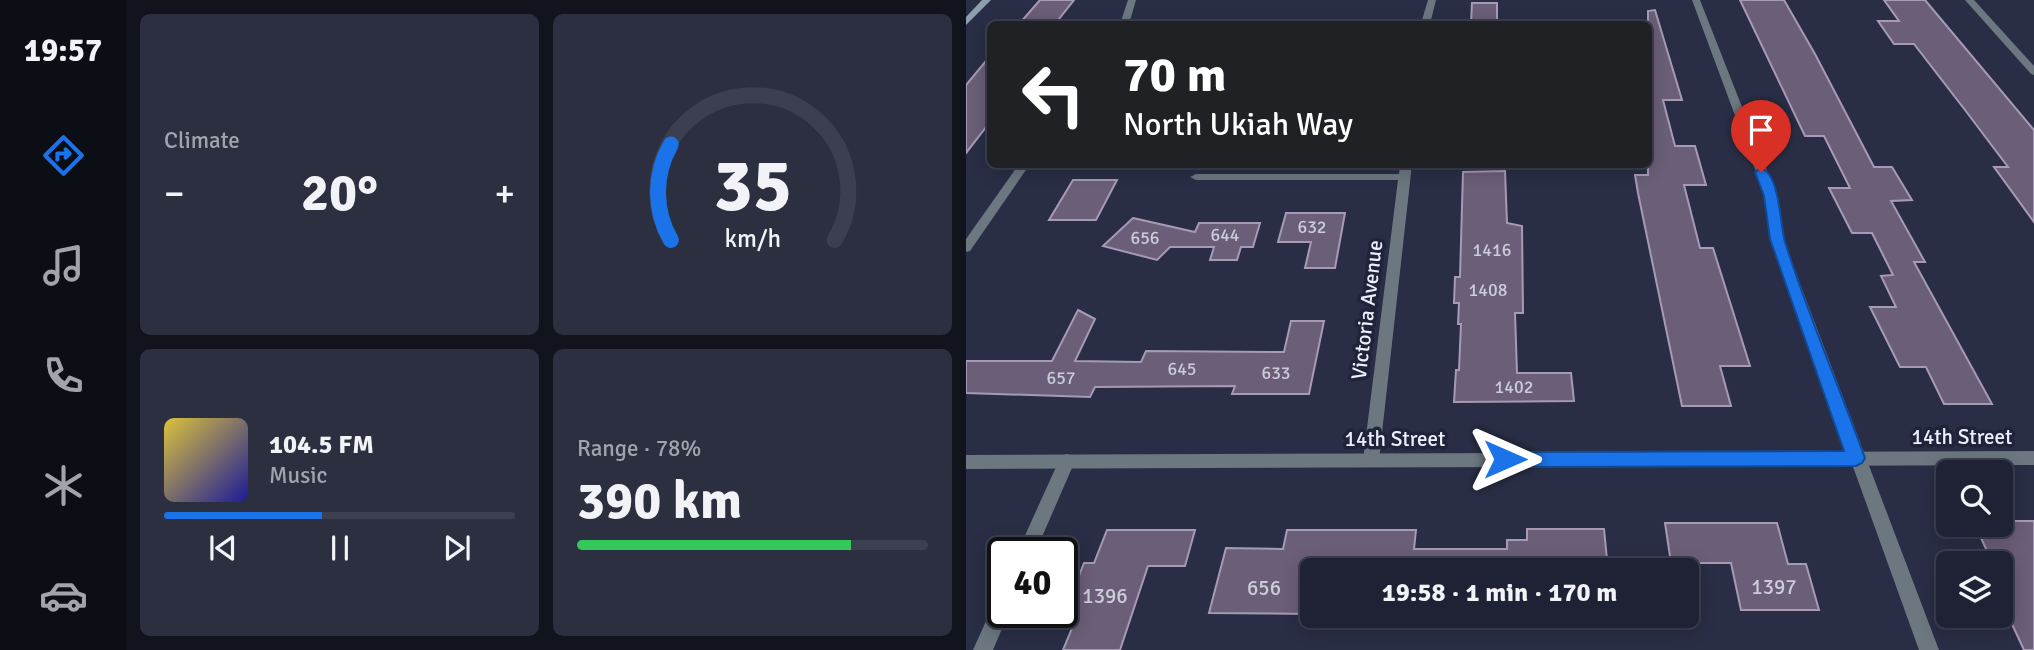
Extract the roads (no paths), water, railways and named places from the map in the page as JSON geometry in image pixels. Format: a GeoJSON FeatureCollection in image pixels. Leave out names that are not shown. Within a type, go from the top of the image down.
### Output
{"type":"FeatureCollection","features":[{"type":"Feature","properties":{"kind":"main road"},"geometry":{"type":"LineString","coordinates":[[966,22],[987,0]]}},
{"type":"Feature","properties":{"kind":"street"},"geometry":{"type":"LineString","coordinates":[[1125,21],[1132,0]]}},
{"type":"Feature","properties":{"kind":"street"},"geometry":{"type":"LineString","coordinates":[[1427,21],[1432,0]]}},
{"type":"Feature","properties":{"kind":"street"},"geometry":{"type":"LineString","coordinates":[[1696,0],[1771,196],[1777,239],[1929,650]]}},
{"type":"Feature","properties":{"kind":"street"},"geometry":{"type":"LineString","coordinates":[[1969,0],[2034,72]]}},
{"type":"Feature","properties":{"kind":"street"},"geometry":{"type":"LineString","coordinates":[[966,248],[1022,168]]}},
{"type":"Feature","properties":{"kind":"street"},"geometry":{"type":"LineString","coordinates":[[1196,177],[1405,171]]}},
{"type":"Feature","properties":{"kind":"street","name":"Victoria Avenue"},"geometry":{"type":"LineString","coordinates":[[1370,460],[1405,171]]}},
{"type":"Feature","properties":{"kind":"street","name":"14th Street"},"geometry":{"type":"LineString","coordinates":[[966,462],[2034,458]]}},
{"type":"Feature","properties":{"kind":"street"},"geometry":{"type":"LineString","coordinates":[[1033,537],[1067,461]]}},
{"type":"Feature","properties":{"kind":"street"},"geometry":{"type":"LineString","coordinates":[[983,650],[993,628]]}}]}
